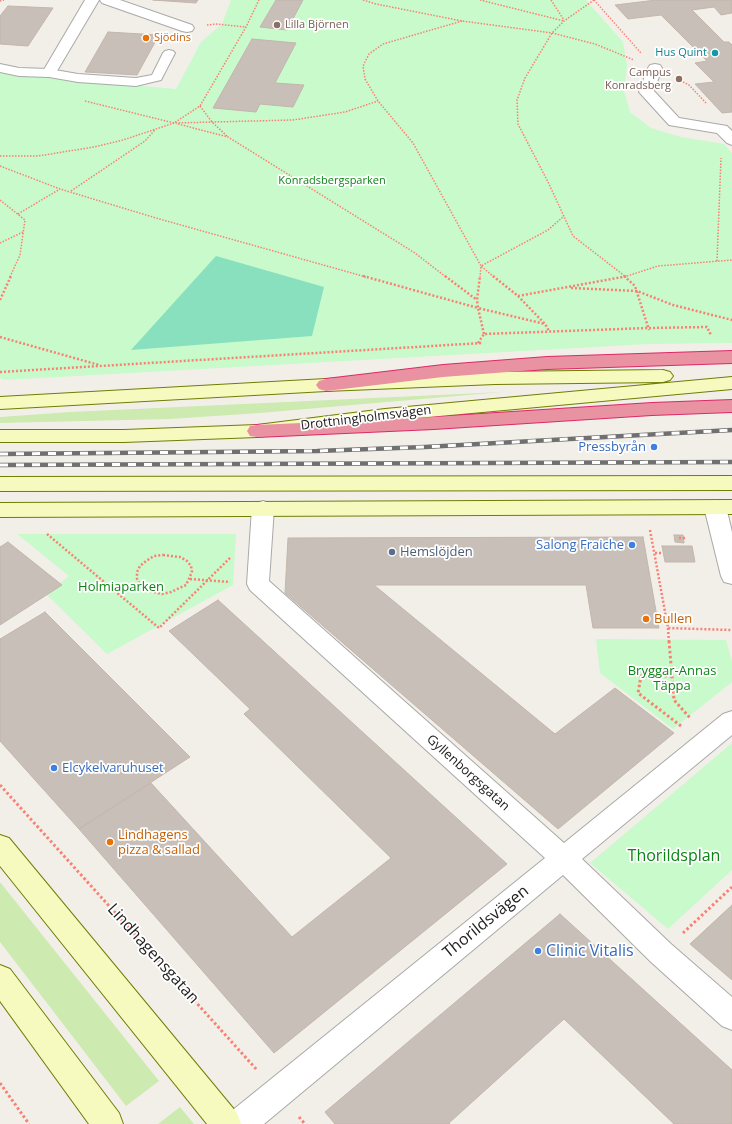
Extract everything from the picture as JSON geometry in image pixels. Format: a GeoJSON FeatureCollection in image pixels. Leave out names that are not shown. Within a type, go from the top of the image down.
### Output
{"type":"FeatureCollection","features":[{"type":"Feature","properties":{"kind":"highway"},"geometry":{"type":"LineString","coordinates":[[326,385],[443,371],[547,363],[732,357]]}},
{"type":"Feature","properties":{"kind":"highway"},"geometry":{"type":"LineString","coordinates":[[257,431],[434,423],[652,409],[732,406]]}},
{"type":"Feature","properties":{"kind":"main road"},"geometry":{"type":"LineString","coordinates":[[0,403],[326,385],[519,378],[645,376],[732,377]]}},
{"type":"Feature","properties":{"kind":"main road","name":"Drottningholmsvägen"},"geometry":{"type":"LineString","coordinates":[[0,436],[124,436],[257,431],[393,414],[732,384]]}},
{"type":"Feature","properties":{"kind":"main road"},"geometry":{"type":"LineString","coordinates":[[0,484],[732,483]]}},
{"type":"Feature","properties":{"kind":"main road"},"geometry":{"type":"LineString","coordinates":[[0,510],[724,507]]}},
{"type":"Feature","properties":{"kind":"main road"},"geometry":{"type":"LineString","coordinates":[[0,846],[226,1124]]}},
{"type":"Feature","properties":{"kind":"main road"},"geometry":{"type":"LineString","coordinates":[[0,978],[108,1124]]}},
{"type":"Feature","properties":{"kind":"street"},"geometry":{"type":"LineString","coordinates":[[49,73],[92,0]]}},
{"type":"Feature","properties":{"kind":"street"},"geometry":{"type":"LineString","coordinates":[[107,0],[187,28]]}},
{"type":"Feature","properties":{"kind":"street"},"geometry":{"type":"LineString","coordinates":[[655,68],[646,92],[674,122],[727,135]]}},
{"type":"Feature","properties":{"kind":"street"},"geometry":{"type":"LineString","coordinates":[[724,507],[732,576]]}},
{"type":"Feature","properties":{"kind":"street"},"geometry":{"type":"LineString","coordinates":[[258,584],[263,508]]}},
{"type":"Feature","properties":{"kind":"street","name":"Gyllenborgsgatan"},"geometry":{"type":"LineString","coordinates":[[258,584],[563,858],[661,953],[732,1016]]}},
{"type":"Feature","properties":{"kind":"street","name":"Thorildsvägen"},"geometry":{"type":"LineString","coordinates":[[240,1124],[710,737],[732,721]]}},
{"type":"Feature","properties":{"kind":"lane"},"geometry":{"type":"LineString","coordinates":[[0,68],[19,72],[49,73],[78,78],[136,82],[157,77],[170,53]]}},
{"type":"Feature","properties":{"kind":"path"},"geometry":{"type":"LineString","coordinates":[[0,1],[4,0]]}},
{"type":"Feature","properties":{"kind":"path"},"geometry":{"type":"LineString","coordinates":[[363,0],[376,4],[462,21],[552,33],[595,44],[655,68]]}},
{"type":"Feature","properties":{"kind":"path"},"geometry":{"type":"LineString","coordinates":[[480,0],[564,21]]}},
{"type":"Feature","properties":{"kind":"path"},"geometry":{"type":"LineString","coordinates":[[551,0],[564,21]]}},
{"type":"Feature","properties":{"kind":"path"},"geometry":{"type":"LineString","coordinates":[[648,329],[635,286],[626,277],[573,236],[518,124],[517,100],[525,78],[552,33],[564,21],[594,0],[655,68]]}},
{"type":"Feature","properties":{"kind":"path"},"geometry":{"type":"LineString","coordinates":[[462,21],[383,44],[369,54],[363,66],[365,78],[378,102],[413,143],[481,266],[518,296],[545,324],[549,331]]}},
{"type":"Feature","properties":{"kind":"path"},"geometry":{"type":"LineString","coordinates":[[187,28],[216,24],[246,27]]}},
{"type":"Feature","properties":{"kind":"path"},"geometry":{"type":"LineString","coordinates":[[689,85],[708,106]]}},
{"type":"Feature","properties":{"kind":"path"},"geometry":{"type":"LineString","coordinates":[[0,156],[38,156],[66,152],[123,140],[174,123],[293,120],[344,112],[378,102]]}},
{"type":"Feature","properties":{"kind":"path"},"geometry":{"type":"LineString","coordinates":[[200,106],[212,122],[228,137],[415,253],[477,300]]}},
{"type":"Feature","properties":{"kind":"path"},"geometry":{"type":"LineString","coordinates":[[174,123],[228,137]]}},
{"type":"Feature","properties":{"kind":"path"},"geometry":{"type":"LineString","coordinates":[[70,192],[145,141],[156,130]]}},
{"type":"Feature","properties":{"kind":"path"},"geometry":{"type":"LineString","coordinates":[[718,261],[727,135]]}},
{"type":"Feature","properties":{"kind":"path"},"geometry":{"type":"LineString","coordinates":[[0,166],[60,189],[156,218],[478,308],[545,324]]}},
{"type":"Feature","properties":{"kind":"path"},"geometry":{"type":"LineString","coordinates":[[18,214],[60,189]]}},
{"type":"Feature","properties":{"kind":"path"},"geometry":{"type":"LineString","coordinates":[[0,200],[25,220],[20,256],[0,300]]}},
{"type":"Feature","properties":{"kind":"path"},"geometry":{"type":"LineString","coordinates":[[481,266],[548,230],[564,216]]}},
{"type":"Feature","properties":{"kind":"path"},"geometry":{"type":"LineString","coordinates":[[0,243],[23,232]]}},
{"type":"Feature","properties":{"kind":"path"},"geometry":{"type":"LineString","coordinates":[[518,296],[626,277],[658,266],[732,260]]}},
{"type":"Feature","properties":{"kind":"path"},"geometry":{"type":"LineString","coordinates":[[478,343],[484,334],[477,300],[481,266]]}},
{"type":"Feature","properties":{"kind":"path"},"geometry":{"type":"LineString","coordinates":[[566,288],[637,291],[673,305],[732,320]]}},
{"type":"Feature","properties":{"kind":"path"},"geometry":{"type":"LineString","coordinates":[[484,334],[707,327],[712,337],[704,337]]}},
{"type":"Feature","properties":{"kind":"path"},"geometry":{"type":"LineString","coordinates":[[0,337],[102,366]]}},
{"type":"Feature","properties":{"kind":"path"},"geometry":{"type":"LineString","coordinates":[[0,372],[486,343]]}},
{"type":"Feature","properties":{"kind":"path"},"geometry":{"type":"LineString","coordinates":[[648,522],[668,628],[674,700],[685,714],[710,737]]}},
{"type":"Feature","properties":{"kind":"path"},"geometry":{"type":"LineString","coordinates":[[44,531],[159,628],[234,554]]}},
{"type":"Feature","properties":{"kind":"path"},"geometry":{"type":"LineString","coordinates":[[679,538],[686,538]]}},
{"type":"Feature","properties":{"kind":"path"},"geometry":{"type":"LineString","coordinates":[[654,553],[663,553]]}},
{"type":"Feature","properties":{"kind":"path"},"geometry":{"type":"LineString","coordinates":[[163,555],[180,557],[187,561],[191,566],[192,572],[190,579],[186,585],[179,589],[162,594],[146,590],[140,585],[137,579],[137,572],[140,566],[154,556],[163,555]]}},
{"type":"Feature","properties":{"kind":"path"},"geometry":{"type":"LineString","coordinates":[[190,579],[258,584]]}},
{"type":"Feature","properties":{"kind":"path"},"geometry":{"type":"LineString","coordinates":[[114,590],[140,585]]}},
{"type":"Feature","properties":{"kind":"path"},"geometry":{"type":"LineString","coordinates":[[668,628],[732,630]]}},
{"type":"Feature","properties":{"kind":"path"},"geometry":{"type":"LineString","coordinates":[[672,676],[641,676],[638,693],[683,727],[710,737]]}},
{"type":"Feature","properties":{"kind":"path","name":"Lindhagensgatan"},"geometry":{"type":"LineString","coordinates":[[0,785],[278,1092],[305,1124]]}},
{"type":"Feature","properties":{"kind":"path"},"geometry":{"type":"LineString","coordinates":[[661,953],[732,887]]}},
{"type":"Feature","properties":{"kind":"path"},"geometry":{"type":"LineString","coordinates":[[0,1083],[29,1124]]}},
{"type":"Feature","properties":{"kind":"green space","name":"Konradsbergsparken"},"geometry":{"type":"Polygon","coordinates":[[[231,0],[586,0],[623,42],[627,66],[624,91],[630,112],[651,128],[681,137],[724,144],[732,153],[732,343],[649,344],[5,380],[0,378],[0,72],[176,89],[201,42],[222,24],[231,0]]]}},
{"type":"Feature","properties":{"kind":"green space"},"geometry":{"type":"Polygon","coordinates":[[[216,256],[324,287],[312,336],[131,350],[216,256]]]}},
{"type":"Feature","properties":{"kind":"green space"},"geometry":{"type":"Polygon","coordinates":[[[503,392],[260,413],[170,419],[0,423],[0,417],[70,412],[503,392]]]}},
{"type":"Feature","properties":{"kind":"green space","name":"Holmiaparken"},"geometry":{"type":"Polygon","coordinates":[[[17,534],[236,534],[233,585],[107,654],[46,594],[69,576],[17,534]]]}},
{"type":"Feature","properties":{"kind":"green space","name":"Bryggar-Annas Täppa"},"geometry":{"type":"Polygon","coordinates":[[[596,639],[726,640],[732,661],[732,682],[673,729],[600,673],[596,639]]]}},
{"type":"Feature","properties":{"kind":"green space","name":"Thorildsplan"},"geometry":{"type":"Polygon","coordinates":[[[732,743],[732,870],[668,929],[590,863],[732,743]]]}},
{"type":"Feature","properties":{"kind":"green space"},"geometry":{"type":"Polygon","coordinates":[[[0,882],[159,1081],[126,1106],[0,942],[0,882]]]}},
{"type":"Feature","properties":{"kind":"green space"},"geometry":{"type":"Polygon","coordinates":[[[180,1107],[194,1124],[158,1124],[180,1107]]]}},
{"type":"Feature","properties":{"kind":"building"},"geometry":{"type":"Polygon","coordinates":[[[153,0],[198,0],[196,3],[153,0]]]}},
{"type":"Feature","properties":{"kind":"building"},"geometry":{"type":"Polygon","coordinates":[[[276,0],[303,0],[287,30],[260,27],[276,0]]]}},
{"type":"Feature","properties":{"kind":"building","name":"Hus Quint"},"geometry":{"type":"Polygon","coordinates":[[[656,0],[732,0],[732,13],[721,15],[714,7],[692,10],[724,42],[729,42],[732,45],[732,112],[722,113],[695,84],[714,82],[695,63],[707,61],[661,15],[628,19],[615,5],[656,0]]]}},
{"type":"Feature","properties":{"kind":"building"},"geometry":{"type":"Polygon","coordinates":[[[8,6],[53,8],[28,46],[0,44],[0,16],[8,6]]]}},
{"type":"Feature","properties":{"kind":"building"},"geometry":{"type":"Polygon","coordinates":[[[108,32],[159,35],[137,75],[85,72],[108,32]]]}},
{"type":"Feature","properties":{"kind":"building"},"geometry":{"type":"Polygon","coordinates":[[[252,39],[296,43],[275,83],[304,85],[293,107],[260,104],[256,112],[213,108],[252,39]]]}},
{"type":"Feature","properties":{"kind":"building"},"geometry":{"type":"Polygon","coordinates":[[[674,535],[683,535],[684,543],[675,542],[674,535]]]}},
{"type":"Feature","properties":{"kind":"building"},"geometry":{"type":"Polygon","coordinates":[[[643,537],[659,628],[593,628],[586,585],[374,585],[555,734],[615,688],[674,733],[558,829],[285,593],[288,538],[643,537]]]}},
{"type":"Feature","properties":{"kind":"building"},"geometry":{"type":"Polygon","coordinates":[[[8,542],[62,585],[0,625],[0,547],[8,542]]]}},
{"type":"Feature","properties":{"kind":"building"},"geometry":{"type":"Polygon","coordinates":[[[662,546],[692,546],[695,562],[665,562],[662,546]]]}},
{"type":"Feature","properties":{"kind":"building"},"geometry":{"type":"Polygon","coordinates":[[[218,600],[507,864],[274,1053],[79,829],[151,783],[292,937],[391,858],[244,714],[250,709],[169,631],[218,600]]]}},
{"type":"Feature","properties":{"kind":"building"},"geometry":{"type":"Polygon","coordinates":[[[45,612],[190,757],[79,829],[0,741],[0,639],[45,612]]]}},
{"type":"Feature","properties":{"kind":"building"},"geometry":{"type":"Polygon","coordinates":[[[732,905],[732,980],[690,944],[732,905]]]}},
{"type":"Feature","properties":{"kind":"building"},"geometry":{"type":"Polygon","coordinates":[[[560,914],[732,1070],[732,1124],[674,1124],[564,1019],[449,1123],[450,1124],[335,1124],[325,1112],[560,914]]]}},
{"type":"Feature","properties":{"kind":"railway"},"geometry":{"type":"LineString","coordinates":[[0,454],[317,451],[425,447],[732,430]]}},
{"type":"Feature","properties":{"kind":"railway"},"geometry":{"type":"LineString","coordinates":[[0,465],[732,462]]}},
{"type":"Feature","properties":{"kind":"place","name":"Lilla Björnen"},"geometry":{"type":"Point","coordinates":[277,25]}},
{"type":"Feature","properties":{"kind":"place","name":"Sjödins"},"geometry":{"type":"Point","coordinates":[146,38]}},
{"type":"Feature","properties":{"kind":"place","name":"Hus Quint"},"geometry":{"type":"Point","coordinates":[715,53]}},
{"type":"Feature","properties":{"kind":"place","name":"Campus Konradsberg"},"geometry":{"type":"Point","coordinates":[679,79]}},
{"type":"Feature","properties":{"kind":"place","name":"Pressbyrån"},"geometry":{"type":"Point","coordinates":[654,447]}},
{"type":"Feature","properties":{"kind":"place","name":"Salong Fraiche"},"geometry":{"type":"Point","coordinates":[632,545]}},
{"type":"Feature","properties":{"kind":"place","name":"Hemslöjden"},"geometry":{"type":"Point","coordinates":[392,552]}},
{"type":"Feature","properties":{"kind":"place","name":"Bullen"},"geometry":{"type":"Point","coordinates":[646,619]}},
{"type":"Feature","properties":{"kind":"place","name":"Elcykelvaruhuset"},"geometry":{"type":"Point","coordinates":[54,768]}},
{"type":"Feature","properties":{"kind":"place","name":"Lindhagens pizza & sallad"},"geometry":{"type":"Point","coordinates":[110,842]}},
{"type":"Feature","properties":{"kind":"place","name":"Clinic Vitalis"},"geometry":{"type":"Point","coordinates":[538,951]}}]}
